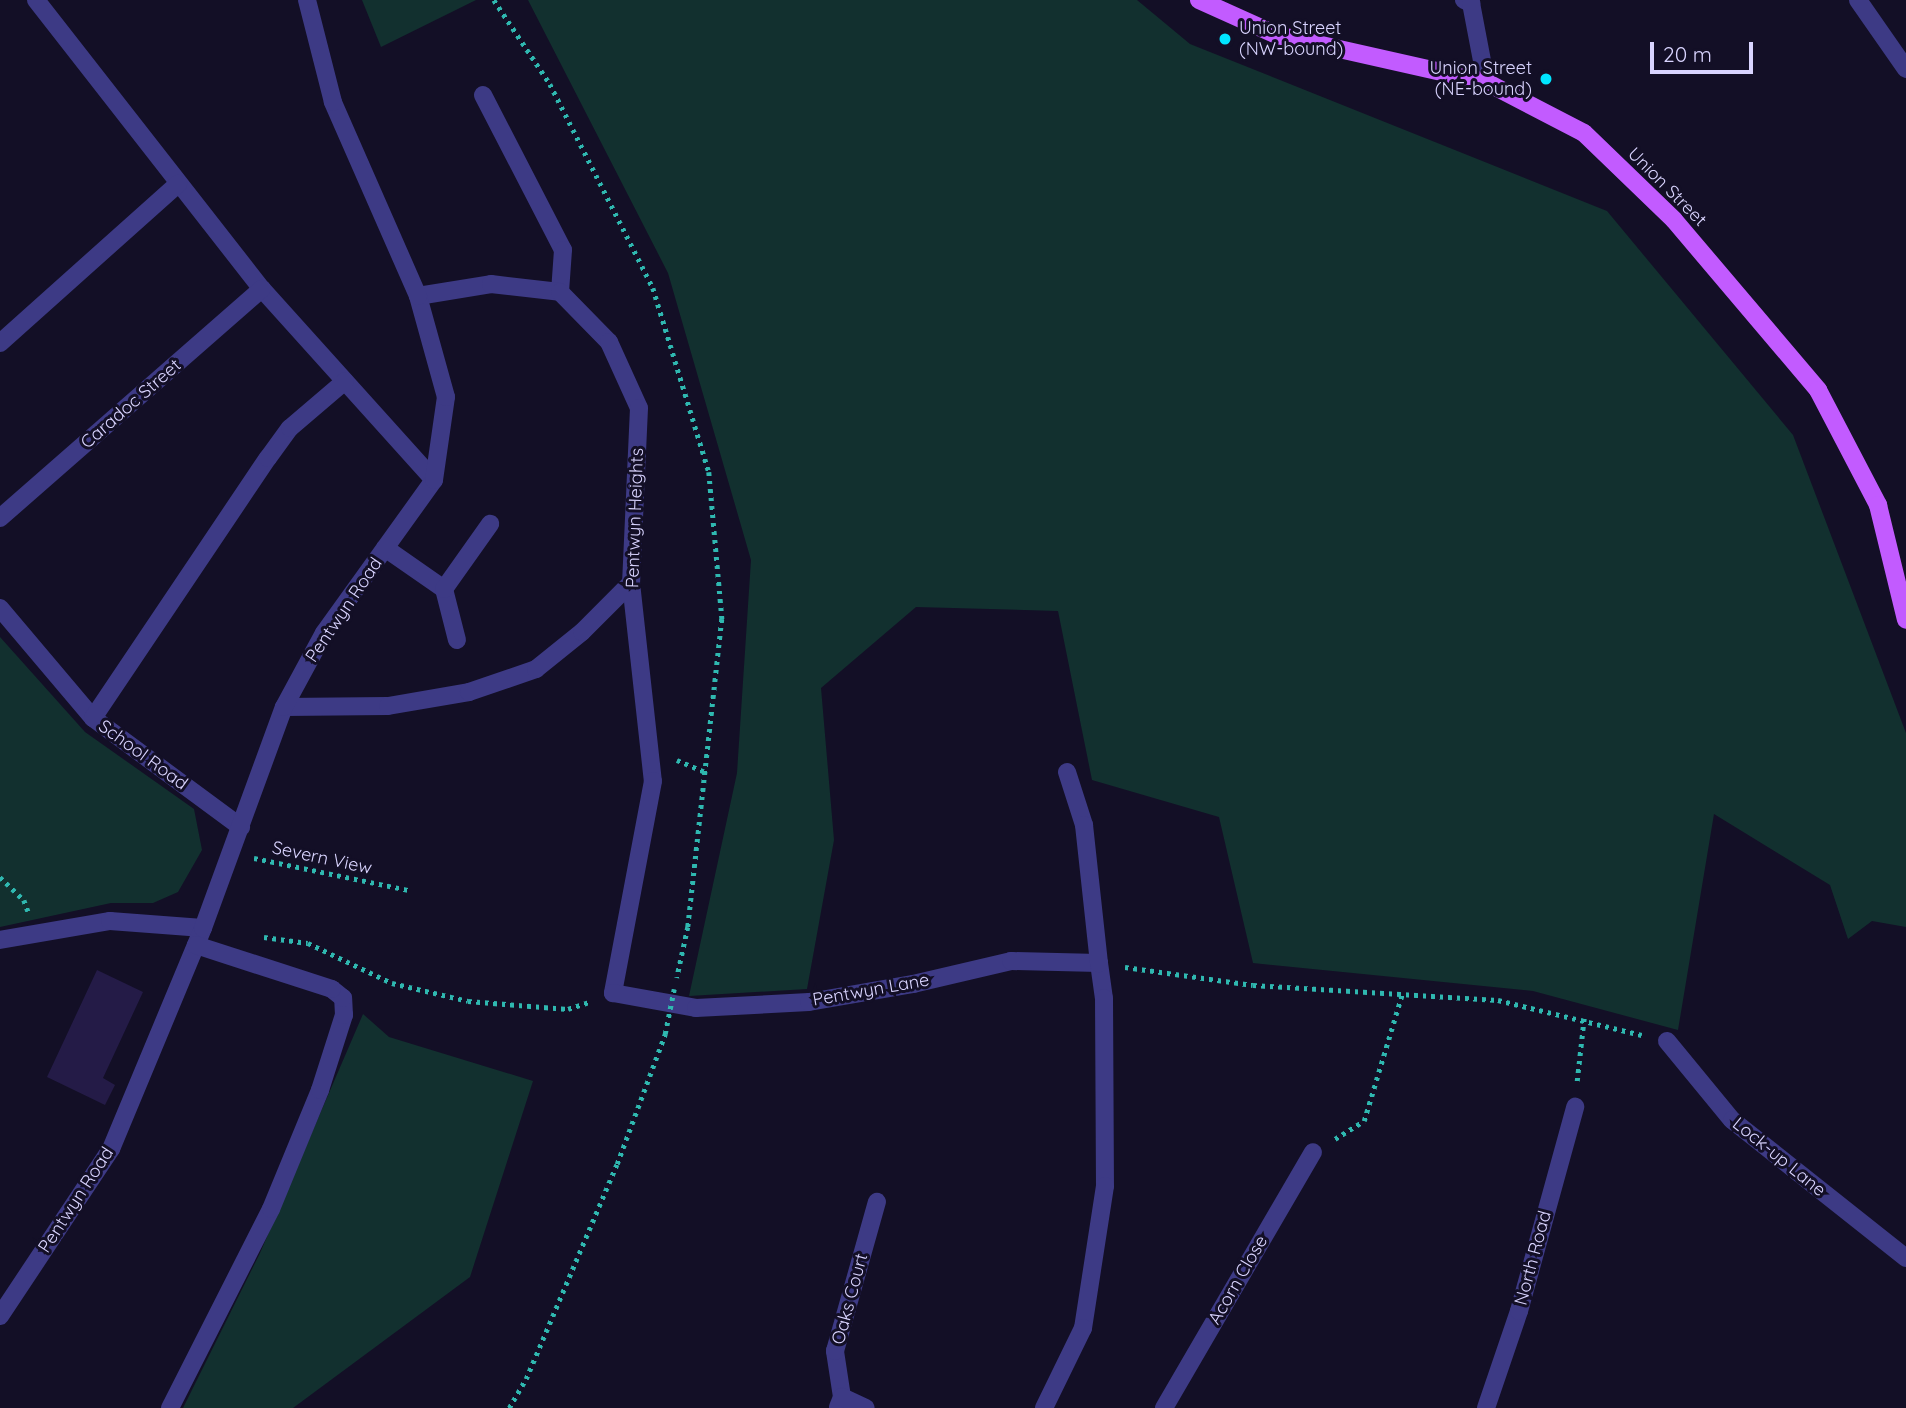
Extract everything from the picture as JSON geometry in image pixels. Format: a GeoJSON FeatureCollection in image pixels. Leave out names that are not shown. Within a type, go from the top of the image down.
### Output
{"type":"FeatureCollection","features":[{"type":"Feature","properties":{"kind":"main road","name":"Union Street"},"geometry":{"type":"LineString","coordinates":[[1202,2],[1277,35],[1486,82],[1584,133],[1674,220],[1818,390],[1878,505],[1906,620]]}},
{"type":"Feature","properties":{"kind":"street"},"geometry":{"type":"LineString","coordinates":[[36,0],[262,289],[434,480]]}},
{"type":"Feature","properties":{"kind":"street","name":"Pentwyn Road"},"geometry":{"type":"LineString","coordinates":[[0,1316],[111,1149],[232,853],[284,707],[324,633],[434,480],[446,397],[418,296],[332,102],[307,0]]}},
{"type":"Feature","properties":{"kind":"street"},"geometry":{"type":"LineString","coordinates":[[1465,0],[1471,3],[1486,82]]}},
{"type":"Feature","properties":{"kind":"street"},"geometry":{"type":"LineString","coordinates":[[1858,0],[1906,69]]}},
{"type":"Feature","properties":{"kind":"street"},"geometry":{"type":"LineString","coordinates":[[418,296],[491,284],[560,292],[563,250],[483,94]]}},
{"type":"Feature","properties":{"kind":"street"},"geometry":{"type":"LineString","coordinates":[[0,343],[178,184]]}},
{"type":"Feature","properties":{"kind":"street","name":"Caradoc Street"},"geometry":{"type":"LineString","coordinates":[[0,518],[262,289]]}},
{"type":"Feature","properties":{"kind":"street","name":"Pentwyn Heights"},"geometry":{"type":"LineString","coordinates":[[560,292],[609,342],[639,408],[631,583],[653,781],[612,993]]}},
{"type":"Feature","properties":{"kind":"street"},"geometry":{"type":"LineString","coordinates":[[93,718],[283,438],[345,381]]}},
{"type":"Feature","properties":{"kind":"street"},"geometry":{"type":"LineString","coordinates":[[444,589],[490,524]]}},
{"type":"Feature","properties":{"kind":"street"},"geometry":{"type":"LineString","coordinates":[[385,548],[444,589],[457,640]]}},
{"type":"Feature","properties":{"kind":"street"},"geometry":{"type":"LineString","coordinates":[[284,707],[388,706],[469,692],[536,669],[582,632],[631,583]]}},
{"type":"Feature","properties":{"kind":"street","name":"School Road"},"geometry":{"type":"LineString","coordinates":[[0,608],[93,718],[241,827]]}},
{"type":"Feature","properties":{"kind":"street"},"geometry":{"type":"LineString","coordinates":[[1044,1408],[1083,1328],[1105,1186],[1104,998],[1084,825],[1067,772]]}},
{"type":"Feature","properties":{"kind":"street"},"geometry":{"type":"LineString","coordinates":[[0,940],[110,921],[199,936],[332,989],[343,998],[344,1015],[320,1090],[271,1209],[170,1408]]}},
{"type":"Feature","properties":{"kind":"street","name":"Pentwyn Lane"},"geometry":{"type":"LineString","coordinates":[[612,993],[696,1008],[808,1002],[1011,961],[1099,963]]}},
{"type":"Feature","properties":{"kind":"street","name":"Lock-up Lane"},"geometry":{"type":"LineString","coordinates":[[1667,1041],[1732,1120],[1906,1258]]}},
{"type":"Feature","properties":{"kind":"street","name":"North Road"},"geometry":{"type":"LineString","coordinates":[[1486,1408],[1519,1311],[1575,1107]]}},
{"type":"Feature","properties":{"kind":"street","name":"Acorn Close"},"geometry":{"type":"LineString","coordinates":[[1164,1408],[1313,1152]]}},
{"type":"Feature","properties":{"kind":"street","name":"Oaks Court"},"geometry":{"type":"LineString","coordinates":[[866,1408],[840,1402],[835,1351],[877,1202]]}},
{"type":"Feature","properties":{"kind":"path","name":"Severn View"},"geometry":{"type":"LineString","coordinates":[[232,853],[408,890]]}},
{"type":"Feature","properties":{"kind":"path"},"geometry":{"type":"LineString","coordinates":[[0,877],[24,900],[36,934]]}},
{"type":"Feature","properties":{"kind":"path"},"geometry":{"type":"LineString","coordinates":[[255,936],[307,943],[392,982],[468,1001],[568,1009],[612,993]]}},
{"type":"Feature","properties":{"kind":"path"},"geometry":{"type":"LineString","coordinates":[[1099,963],[1253,985],[1498,999],[1584,1018],[1667,1041]]}},
{"type":"Feature","properties":{"kind":"path"},"geometry":{"type":"LineString","coordinates":[[509,1408],[526,1379],[617,1164],[665,1034],[674,989]]}},
{"type":"Feature","properties":{"kind":"path"},"geometry":{"type":"LineString","coordinates":[[1313,1152],[1364,1121],[1402,994]]}},
{"type":"Feature","properties":{"kind":"path"},"geometry":{"type":"LineString","coordinates":[[1575,1107],[1584,1018]]}},
{"type":"Feature","properties":{"kind":"green space"},"geometry":{"type":"Polygon","coordinates":[[[362,0],[476,0],[381,47],[362,0]]]}},
{"type":"Feature","properties":{"kind":"green space"},"geometry":{"type":"Polygon","coordinates":[[[528,0],[1137,0],[1190,44],[1607,211],[1793,435],[1906,733],[1906,927],[1872,921],[1848,939],[1830,885],[1714,814],[1678,1030],[1533,991],[1253,963],[1219,817],[1092,780],[1058,611],[916,607],[821,688],[834,840],[807,989],[689,996],[737,773],[751,560],[668,273],[528,0]]]}},
{"type":"Feature","properties":{"kind":"green space"},"geometry":{"type":"Polygon","coordinates":[[[0,637],[85,732],[194,809],[202,850],[178,892],[153,903],[111,903],[0,927],[0,637]]]}},
{"type":"Feature","properties":{"kind":"green space"},"geometry":{"type":"Polygon","coordinates":[[[363,1014],[389,1037],[533,1081],[470,1277],[293,1408],[183,1408],[260,1253],[363,1014]]]}},
{"type":"Feature","properties":{"kind":"building"},"geometry":{"type":"Polygon","coordinates":[[[97,970],[143,992],[103,1078],[115,1085],[105,1105],[47,1077],[97,970]]]}},
{"type":"Feature","properties":{"kind":"place","name":"Union Street (NW-bound)"},"geometry":{"type":"Point","coordinates":[1225,39]}},
{"type":"Feature","properties":{"kind":"place","name":"Union Street (NE-bound)"},"geometry":{"type":"Point","coordinates":[1546,79]}}]}
